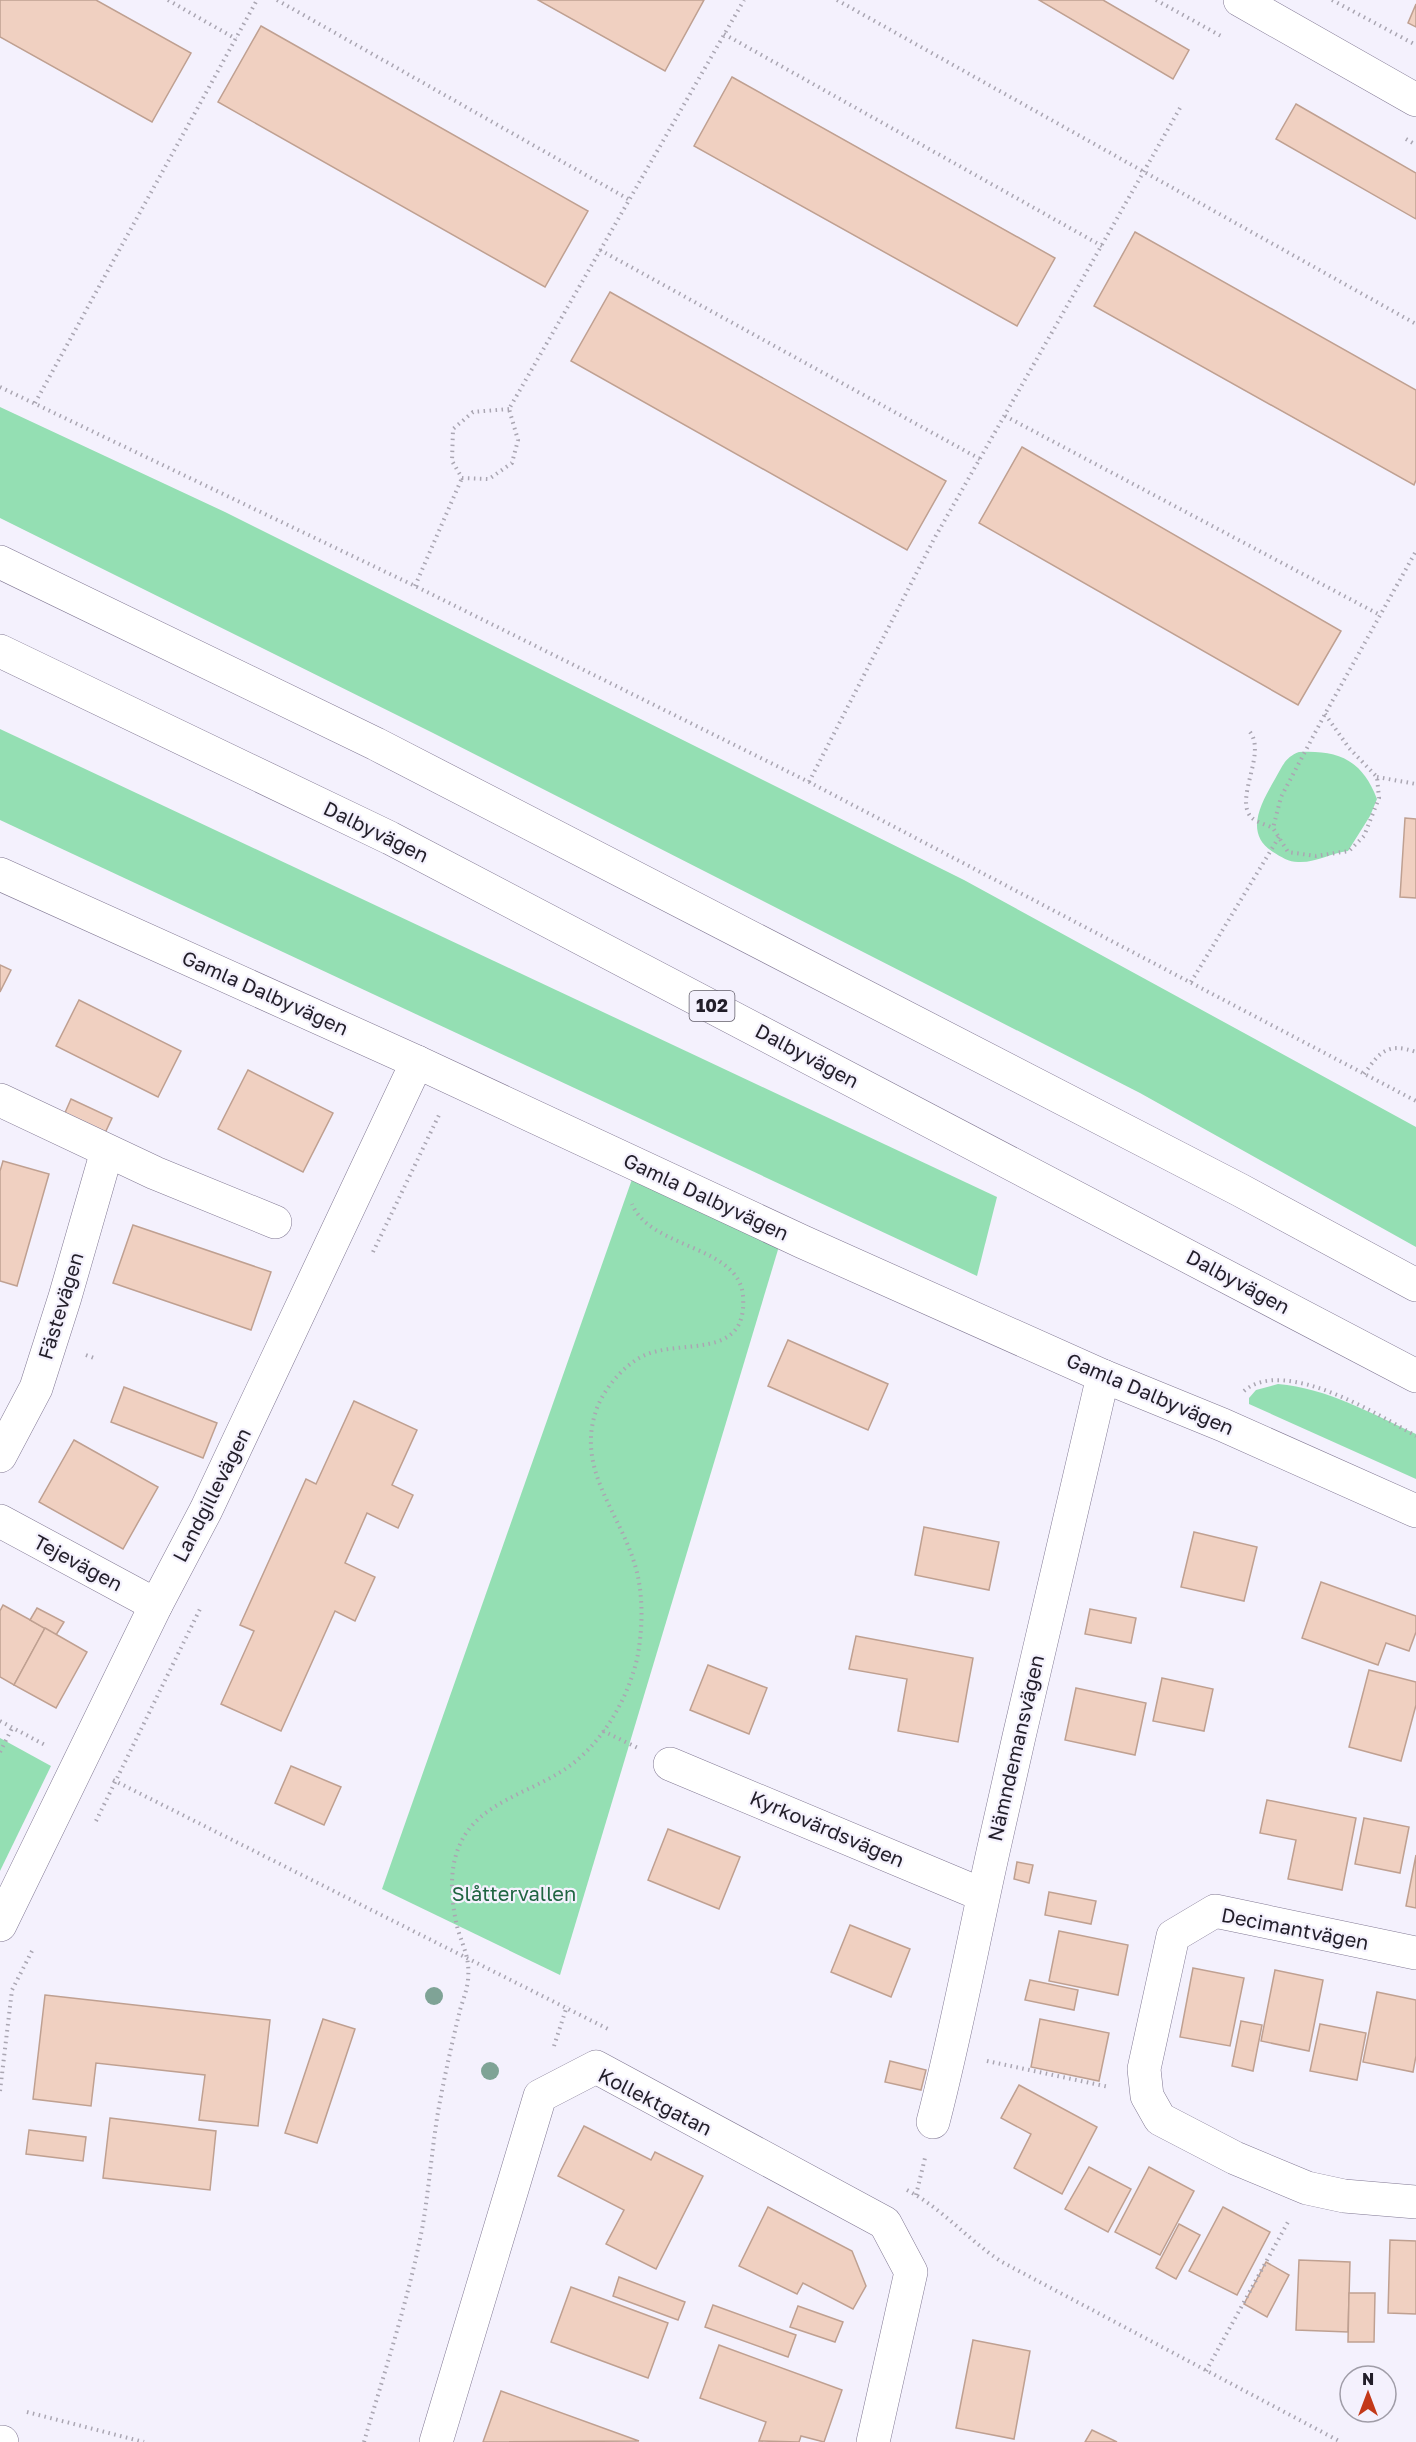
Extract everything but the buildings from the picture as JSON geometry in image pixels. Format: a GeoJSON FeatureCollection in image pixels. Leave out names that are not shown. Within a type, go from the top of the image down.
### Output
{"type":"FeatureCollection","features":[{"type":"Feature","properties":{"kind":"street"},"geometry":{"type":"LineString","coordinates":[[1240,0],[1416,100]]}},
{"type":"Feature","properties":{"kind":"street"},"geometry":{"type":"LineString","coordinates":[[0,562],[376,744],[1240,1190],[1416,1285]]}},
{"type":"Feature","properties":{"kind":"street","name":"Dalbyvägen"},"geometry":{"type":"LineString","coordinates":[[0,651],[390,838],[1416,1377]]}},
{"type":"Feature","properties":{"kind":"street","name":"Gamla Dalbyvägen"},"geometry":{"type":"LineString","coordinates":[[0,874],[417,1062],[803,1242],[1103,1376],[1223,1425],[1416,1510]]}},
{"type":"Feature","properties":{"kind":"street","name":"Landgillevägen"},"geometry":{"type":"LineString","coordinates":[[0,1925],[156,1605],[207,1510],[417,1062]]}},
{"type":"Feature","properties":{"kind":"street"},"geometry":{"type":"LineString","coordinates":[[0,1100],[107,1151],[275,1222]]}},
{"type":"Feature","properties":{"kind":"street","name":"Fästevägen"},"geometry":{"type":"LineString","coordinates":[[0,1455],[23,1415],[39,1379],[107,1151]]}},
{"type":"Feature","properties":{"kind":"street","name":"Nämndemansvägen"},"geometry":{"type":"LineString","coordinates":[[933,2122],[933,2083],[951,2053],[983,1895],[1035,1663],[1103,1376]]}},
{"type":"Feature","properties":{"kind":"street","name":"Tejevägen"},"geometry":{"type":"LineString","coordinates":[[0,1521],[156,1605]]}},
{"type":"Feature","properties":{"kind":"street","name":"Kyrkovärdsvägen"},"geometry":{"type":"LineString","coordinates":[[670,1764],[983,1895]]}},
{"type":"Feature","properties":{"kind":"street","name":"Decimantvägen"},"geometry":{"type":"LineString","coordinates":[[1416,1953],[1215,1911],[1173,1936],[1144,2068],[1147,2096],[1160,2119],[1235,2158],[1306,2187],[1344,2196],[1416,2202]]}},
{"type":"Feature","properties":{"kind":"street","name":"Kollektgatan"},"geometry":{"type":"LineString","coordinates":[[436,2442],[540,2096],[596,2067],[885,2223],[911,2272],[873,2442]]}},
{"type":"Feature","properties":{"kind":"path"},"geometry":{"type":"LineString","coordinates":[[168,0],[236,39]]}},
{"type":"Feature","properties":{"kind":"path"},"geometry":{"type":"LineString","coordinates":[[35,403],[257,0]]}},
{"type":"Feature","properties":{"kind":"path"},"geometry":{"type":"LineString","coordinates":[[277,0],[630,200]]}},
{"type":"Feature","properties":{"kind":"path"},"geometry":{"type":"LineString","coordinates":[[462,478],[489,479],[512,463],[518,440],[509,410],[744,0]]}},
{"type":"Feature","properties":{"kind":"path"},"geometry":{"type":"LineString","coordinates":[[837,0],[1416,324]]}},
{"type":"Feature","properties":{"kind":"path"},"geometry":{"type":"LineString","coordinates":[[1332,0],[1416,45]]}},
{"type":"Feature","properties":{"kind":"path"},"geometry":{"type":"LineString","coordinates":[[724,34],[1102,246]]}},
{"type":"Feature","properties":{"kind":"path"},"geometry":{"type":"LineString","coordinates":[[809,782],[934,539],[1180,108]]}},
{"type":"Feature","properties":{"kind":"path"},"geometry":{"type":"LineString","coordinates":[[600,250],[980,459]]}},
{"type":"Feature","properties":{"kind":"path"},"geometry":{"type":"LineString","coordinates":[[0,387],[415,586],[809,782],[1416,1101]]}},
{"type":"Feature","properties":{"kind":"path"},"geometry":{"type":"LineString","coordinates":[[462,478],[452,461],[453,429],[472,411],[509,410]]}},
{"type":"Feature","properties":{"kind":"path"},"geometry":{"type":"LineString","coordinates":[[1005,416],[1380,615]]}},
{"type":"Feature","properties":{"kind":"path"},"geometry":{"type":"LineString","coordinates":[[415,586],[462,478]]}},
{"type":"Feature","properties":{"kind":"path"},"geometry":{"type":"LineString","coordinates":[[1273,828],[1281,797],[1416,551]]}},
{"type":"Feature","properties":{"kind":"path"},"geometry":{"type":"LineString","coordinates":[[1325,714],[1350,748],[1377,777],[1416,784]]}},
{"type":"Feature","properties":{"kind":"path"},"geometry":{"type":"LineString","coordinates":[[1250,732],[1255,743],[1246,805],[1251,818],[1273,828],[1288,852],[1316,856],[1349,851],[1364,836],[1379,798],[1377,777]]}},
{"type":"Feature","properties":{"kind":"path"},"geometry":{"type":"LineString","coordinates":[[1191,982],[1279,837]]}},
{"type":"Feature","properties":{"kind":"path"},"geometry":{"type":"LineString","coordinates":[[1364,1074],[1381,1052],[1391,1048],[1416,1052]]}},
{"type":"Feature","properties":{"kind":"path"},"geometry":{"type":"LineString","coordinates":[[364,2442],[416,2259],[438,2111],[468,1983],[469,1959],[458,1928],[453,1901],[452,1876],[456,1853],[480,1817],[558,1773],[575,1762],[592,1746],[617,1710],[636,1661],[640,1634],[640,1589],[635,1563],[621,1529],[602,1495],[594,1468],[589,1446],[596,1410],[614,1381],[626,1368],[643,1356],[710,1344],[729,1337],[739,1324],[742,1310],[743,1293],[739,1281],[730,1269],[713,1257],[658,1231],[635,1212],[627,1192],[637,1165]]}},
{"type":"Feature","properties":{"kind":"path"},"geometry":{"type":"LineString","coordinates":[[1223,1425],[1235,1401],[1248,1388],[1277,1380],[1298,1383],[1350,1400],[1416,1436]]}},
{"type":"Feature","properties":{"kind":"path"},"geometry":{"type":"LineString","coordinates":[[0,1752],[12,1728]]}},
{"type":"Feature","properties":{"kind":"path"},"geometry":{"type":"LineString","coordinates":[[951,2053],[1147,2096]]}},
{"type":"Feature","properties":{"kind":"path"},"geometry":{"type":"LineString","coordinates":[[901,2250],[933,2122]]}},
{"type":"Feature","properties":{"kind":"path"},"geometry":{"type":"LineString","coordinates":[[1206,2372],[1306,2187]]}},
{"type":"Feature","properties":{"kind":"path"},"geometry":{"type":"LineString","coordinates":[[21,2410],[144,2442]]}},
{"type":"Feature","properties":{"kind":"green space"},"geometry":{"type":"Polygon","coordinates":[[[0,407],[225,512],[964,880],[1416,1127],[1416,1247],[1140,1093],[433,733],[0,518],[0,407]]]}},
{"type":"Feature","properties":{"kind":"green space"},"geometry":{"type":"Polygon","coordinates":[[[0,729],[997,1197],[977,1276],[0,820],[0,729]]]}},
{"type":"Feature","properties":{"kind":"green space"},"geometry":{"type":"Polygon","coordinates":[[[1299,752],[1326,753],[1347,760],[1356,766],[1371,786],[1377,799],[1370,816],[1348,851],[1311,861],[1295,862],[1273,852],[1259,836],[1258,817],[1265,797],[1284,763],[1299,752]]]}},
{"type":"Feature","properties":{"kind":"green space","name":"Slåttervallen"},"geometry":{"type":"Polygon","coordinates":[[[637,1165],[783,1233],[560,1975],[382,1889],[637,1165]]]}},
{"type":"Feature","properties":{"kind":"green space"},"geometry":{"type":"Polygon","coordinates":[[[1278,1384],[1296,1386],[1332,1396],[1416,1434],[1416,1479],[1249,1404],[1249,1398],[1256,1390],[1278,1384]]]}},
{"type":"Feature","properties":{"kind":"green space"},"geometry":{"type":"Polygon","coordinates":[[[0,1738],[51,1766],[0,1871],[0,1738]]]}}]}
